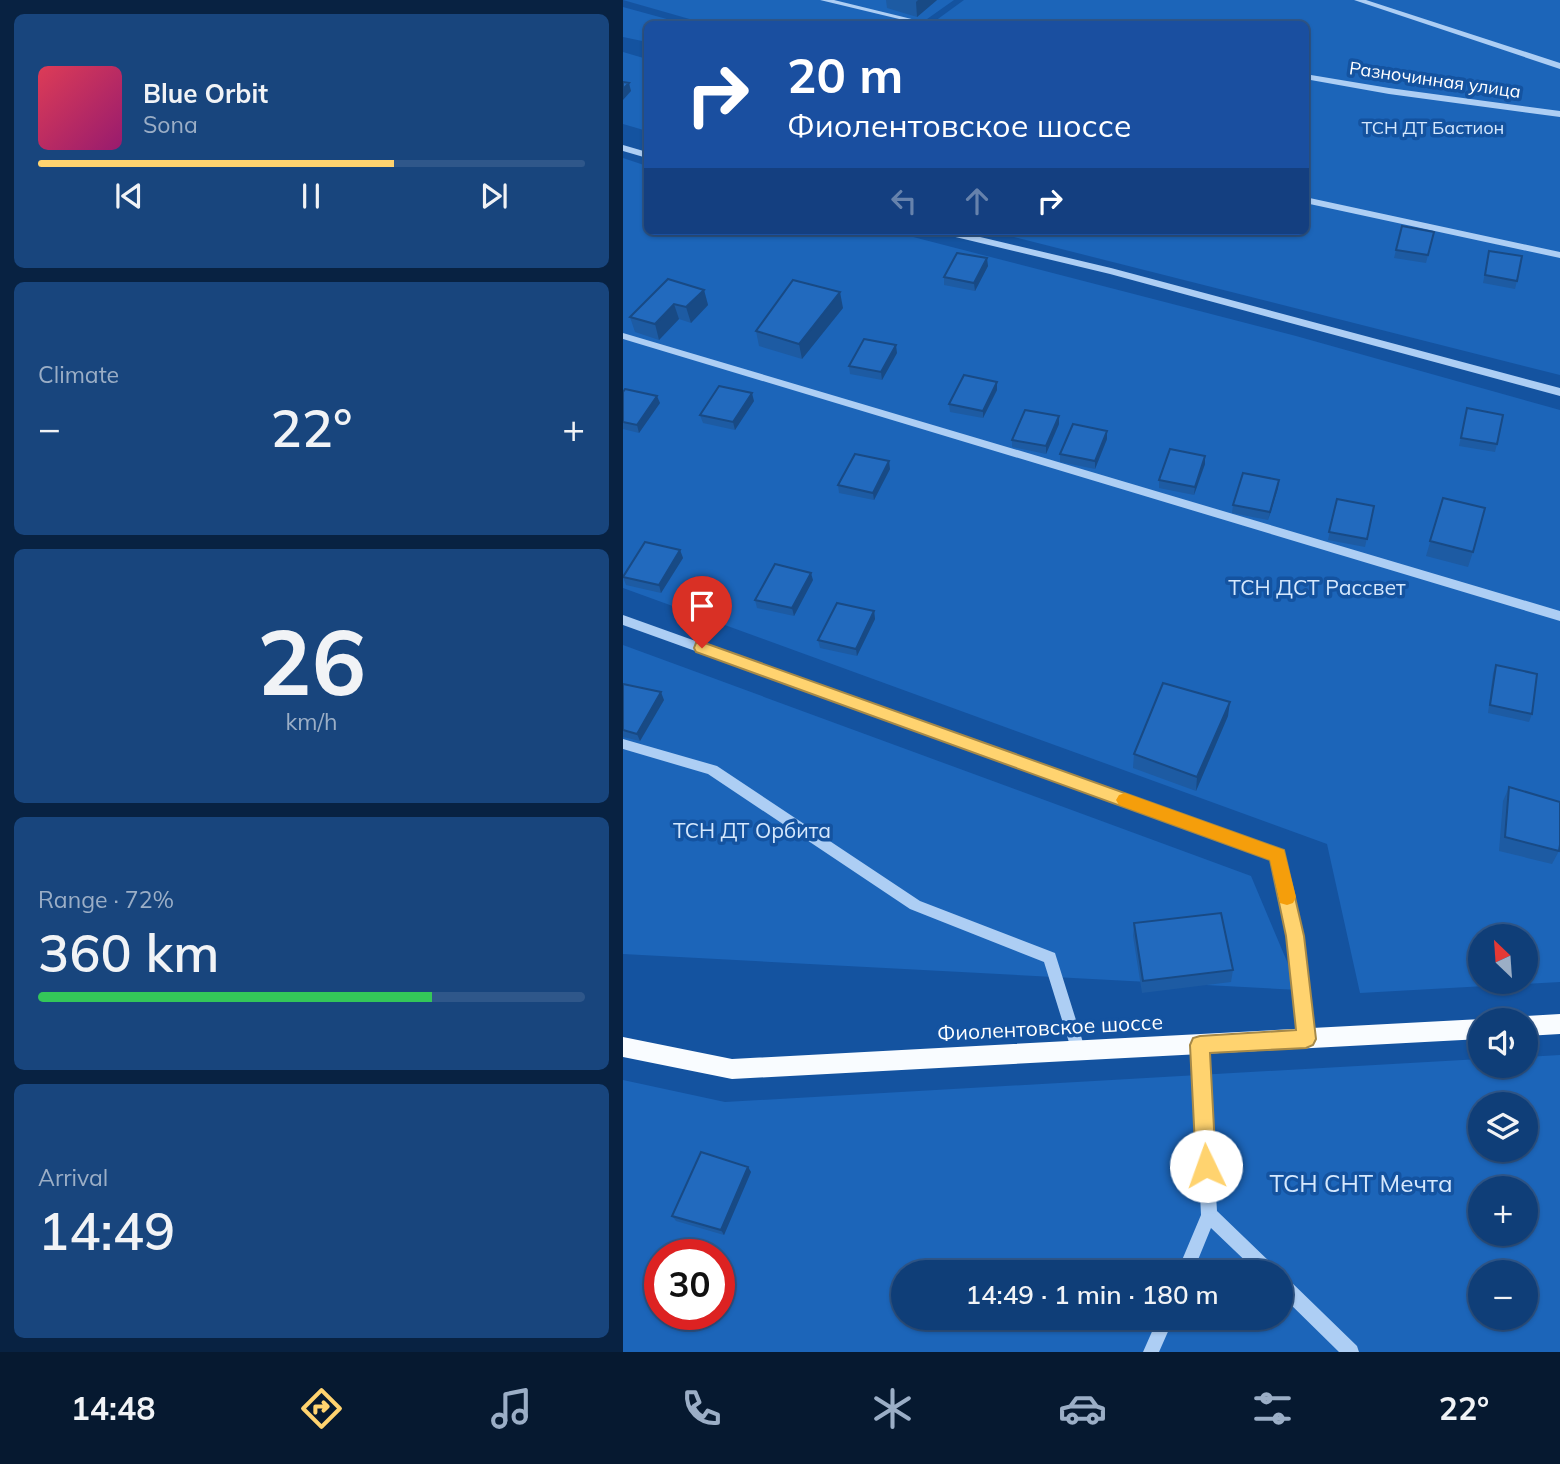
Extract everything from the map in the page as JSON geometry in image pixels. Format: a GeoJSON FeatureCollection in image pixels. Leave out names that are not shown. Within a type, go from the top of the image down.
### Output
{"type":"FeatureCollection","features":[{"type":"Feature","properties":{"kind":"main road"},"geometry":{"type":"LineString","coordinates":[[1538,1025],[1560,1024]]}},
{"type":"Feature","properties":{"kind":"main road","name":"Фиолентовское шоссе"},"geometry":{"type":"LineString","coordinates":[[623,1047],[731,1069],[1468,1030]]}},
{"type":"Feature","properties":{"kind":"street"},"geometry":{"type":"LineString","coordinates":[[824,0],[914,21]]}},
{"type":"Feature","properties":{"kind":"street"},"geometry":{"type":"LineString","coordinates":[[1358,0],[1560,66]]}},
{"type":"Feature","properties":{"kind":"street","name":"Разночинная улица"},"geometry":{"type":"LineString","coordinates":[[1309,77],[1389,91],[1560,114]]}},
{"type":"Feature","properties":{"kind":"street"},"geometry":{"type":"LineString","coordinates":[[623,148],[644,154]]}},
{"type":"Feature","properties":{"kind":"street"},"geometry":{"type":"LineString","coordinates":[[1309,201],[1560,255]]}},
{"type":"Feature","properties":{"kind":"street"},"geometry":{"type":"LineString","coordinates":[[960,235],[1111,271],[1560,392]]}},
{"type":"Feature","properties":{"kind":"street"},"geometry":{"type":"LineString","coordinates":[[623,336],[1560,616]]}},
{"type":"Feature","properties":{"kind":"street"},"geometry":{"type":"LineString","coordinates":[[623,620],[1277,855],[1295,936],[1306,1039]]}},
{"type":"Feature","properties":{"kind":"street"},"geometry":{"type":"LineString","coordinates":[[623,744],[712,770],[915,905],[1050,958],[1079,1052]]}},
{"type":"Feature","properties":{"kind":"street"},"geometry":{"type":"LineString","coordinates":[[1190,1260],[1209,1214],[1200,1045]]}},
{"type":"Feature","properties":{"kind":"street"},"geometry":{"type":"LineString","coordinates":[[1209,1214],[1257,1260]]}},
{"type":"Feature","properties":{"kind":"street"},"geometry":{"type":"LineString","coordinates":[[1293,1296],[1351,1352]]}},
{"type":"Feature","properties":{"kind":"street"},"geometry":{"type":"LineString","coordinates":[[1151,1352],[1161,1330]]}},
{"type":"Feature","properties":{"kind":"green space"},"geometry":{"type":"Polygon","coordinates":[[[623,0],[954,0],[924,21],[696,21],[623,0]]]}},
{"type":"Feature","properties":{"kind":"green space","name":"ТСН ДТ Бастион"},"geometry":{"type":"Polygon","coordinates":[[[964,0],[1560,0],[1560,375],[1006,235],[1309,235],[1309,21],[935,21],[964,0]]]}},
{"type":"Feature","properties":{"kind":"green space"},"geometry":{"type":"Polygon","coordinates":[[[623,7],[674,21],[644,21],[644,41],[623,37],[623,7]]]}},
{"type":"Feature","properties":{"kind":"green space"},"geometry":{"type":"Polygon","coordinates":[[[623,52],[644,58],[644,130],[623,124],[623,52]]]}},
{"type":"Feature","properties":{"kind":"green space","name":"ТСН ДСТ Рассвет"},"geometry":{"type":"Polygon","coordinates":[[[623,158],[644,165],[644,235],[905,235],[1296,336],[1560,410],[1560,982],[1538,983],[1538,924],[1468,924],[1468,987],[1360,993],[1327,844],[623,588],[623,158]]]}},
{"type":"Feature","properties":{"kind":"green space","name":"ТСН ДТ Орбита"},"geometry":{"type":"Polygon","coordinates":[[[623,645],[1251,876],[1299,990],[623,954],[623,645]]]}},
{"type":"Feature","properties":{"kind":"green space","name":"ТСН СНТ Мечта"},"geometry":{"type":"Polygon","coordinates":[[[1560,1055],[1560,1352],[623,1352],[623,1080],[725,1102],[1468,1060],[1468,1078],[1538,1078],[1538,1056],[1560,1055]]]}},
{"type":"Feature","properties":{"kind":"building"},"geometry":{"type":"Polygon","coordinates":[[[1402,226],[1434,232],[1428,255],[1396,250],[1402,226]]]}},
{"type":"Feature","properties":{"kind":"building"},"geometry":{"type":"Polygon","coordinates":[[[1489,251],[1522,256],[1517,281],[1485,275],[1489,251]]]}},
{"type":"Feature","properties":{"kind":"building"},"geometry":{"type":"Polygon","coordinates":[[[957,253],[987,258],[974,283],[944,277],[957,253]]]}},
{"type":"Feature","properties":{"kind":"building"},"geometry":{"type":"Polygon","coordinates":[[[668,279],[704,290],[686,307],[674,304],[655,324],[630,317],[668,279]]]}},
{"type":"Feature","properties":{"kind":"building"},"geometry":{"type":"Polygon","coordinates":[[[793,280],[840,292],[799,344],[756,331],[793,280]]]}},
{"type":"Feature","properties":{"kind":"building"},"geometry":{"type":"Polygon","coordinates":[[[864,339],[896,345],[881,372],[849,366],[864,339]]]}},
{"type":"Feature","properties":{"kind":"building"},"geometry":{"type":"Polygon","coordinates":[[[964,375],[997,382],[983,411],[949,404],[964,375]]]}},
{"type":"Feature","properties":{"kind":"building"},"geometry":{"type":"Polygon","coordinates":[[[719,386],[752,393],[733,422],[700,415],[719,386]]]}},
{"type":"Feature","properties":{"kind":"building"},"geometry":{"type":"Polygon","coordinates":[[[625,389],[657,396],[637,425],[623,422],[625,389]]]}},
{"type":"Feature","properties":{"kind":"building"},"geometry":{"type":"Polygon","coordinates":[[[1467,408],[1503,415],[1497,444],[1461,438],[1467,408]]]}},
{"type":"Feature","properties":{"kind":"building"},"geometry":{"type":"Polygon","coordinates":[[[1025,410],[1059,416],[1046,446],[1012,440],[1025,410]]]}},
{"type":"Feature","properties":{"kind":"building"},"geometry":{"type":"Polygon","coordinates":[[[1073,424],[1107,431],[1095,461],[1060,454],[1073,424]]]}},
{"type":"Feature","properties":{"kind":"building"},"geometry":{"type":"Polygon","coordinates":[[[1170,449],[1205,456],[1195,487],[1159,480],[1170,449]]]}},
{"type":"Feature","properties":{"kind":"building"},"geometry":{"type":"Polygon","coordinates":[[[855,454],[889,461],[873,493],[838,485],[855,454]]]}},
{"type":"Feature","properties":{"kind":"building"},"geometry":{"type":"Polygon","coordinates":[[[1243,473],[1279,480],[1270,512],[1233,505],[1243,473]]]}},
{"type":"Feature","properties":{"kind":"building"},"geometry":{"type":"Polygon","coordinates":[[[1443,498],[1485,508],[1473,552],[1430,541],[1443,498]]]}},
{"type":"Feature","properties":{"kind":"building"},"geometry":{"type":"Polygon","coordinates":[[[1337,499],[1374,506],[1367,539],[1329,532],[1337,499]]]}},
{"type":"Feature","properties":{"kind":"building"},"geometry":{"type":"Polygon","coordinates":[[[645,542],[680,550],[659,585],[623,577],[645,542]]]}},
{"type":"Feature","properties":{"kind":"building"},"geometry":{"type":"Polygon","coordinates":[[[775,564],[811,573],[792,608],[755,600],[775,564]]]}},
{"type":"Feature","properties":{"kind":"building"},"geometry":{"type":"Polygon","coordinates":[[[837,603],[874,611],[856,649],[818,640],[837,603]]]}},
{"type":"Feature","properties":{"kind":"building"},"geometry":{"type":"Polygon","coordinates":[[[1496,665],[1537,674],[1532,714],[1490,705],[1496,665]]]}},
{"type":"Feature","properties":{"kind":"building"},"geometry":{"type":"Polygon","coordinates":[[[1163,683],[1230,702],[1197,777],[1134,754],[1163,683]]]}},
{"type":"Feature","properties":{"kind":"building"},"geometry":{"type":"Polygon","coordinates":[[[623,684],[661,692],[637,734],[623,730],[623,684]]]}},
{"type":"Feature","properties":{"kind":"building"},"geometry":{"type":"Polygon","coordinates":[[[1509,787],[1560,802],[1559,851],[1505,837],[1509,787]]]}},
{"type":"Feature","properties":{"kind":"building"},"geometry":{"type":"Polygon","coordinates":[[[1221,913],[1233,970],[1143,981],[1134,923],[1221,913]]]}},
{"type":"Feature","properties":{"kind":"building"},"geometry":{"type":"Polygon","coordinates":[[[701,1152],[748,1167],[721,1230],[672,1216],[701,1152]]]}},
{"type":"Feature","properties":{"kind":"slow traffic"},"geometry":{"type":"LineString","coordinates":[[1125,800],[1277,855],[1287,897]]}},
{"type":"Feature","properties":{"kind":"route"},"geometry":{"type":"LineString","coordinates":[[702,648],[1277,855],[1295,936],[1306,1039],[1200,1045],[1206,1166]]}}]}
